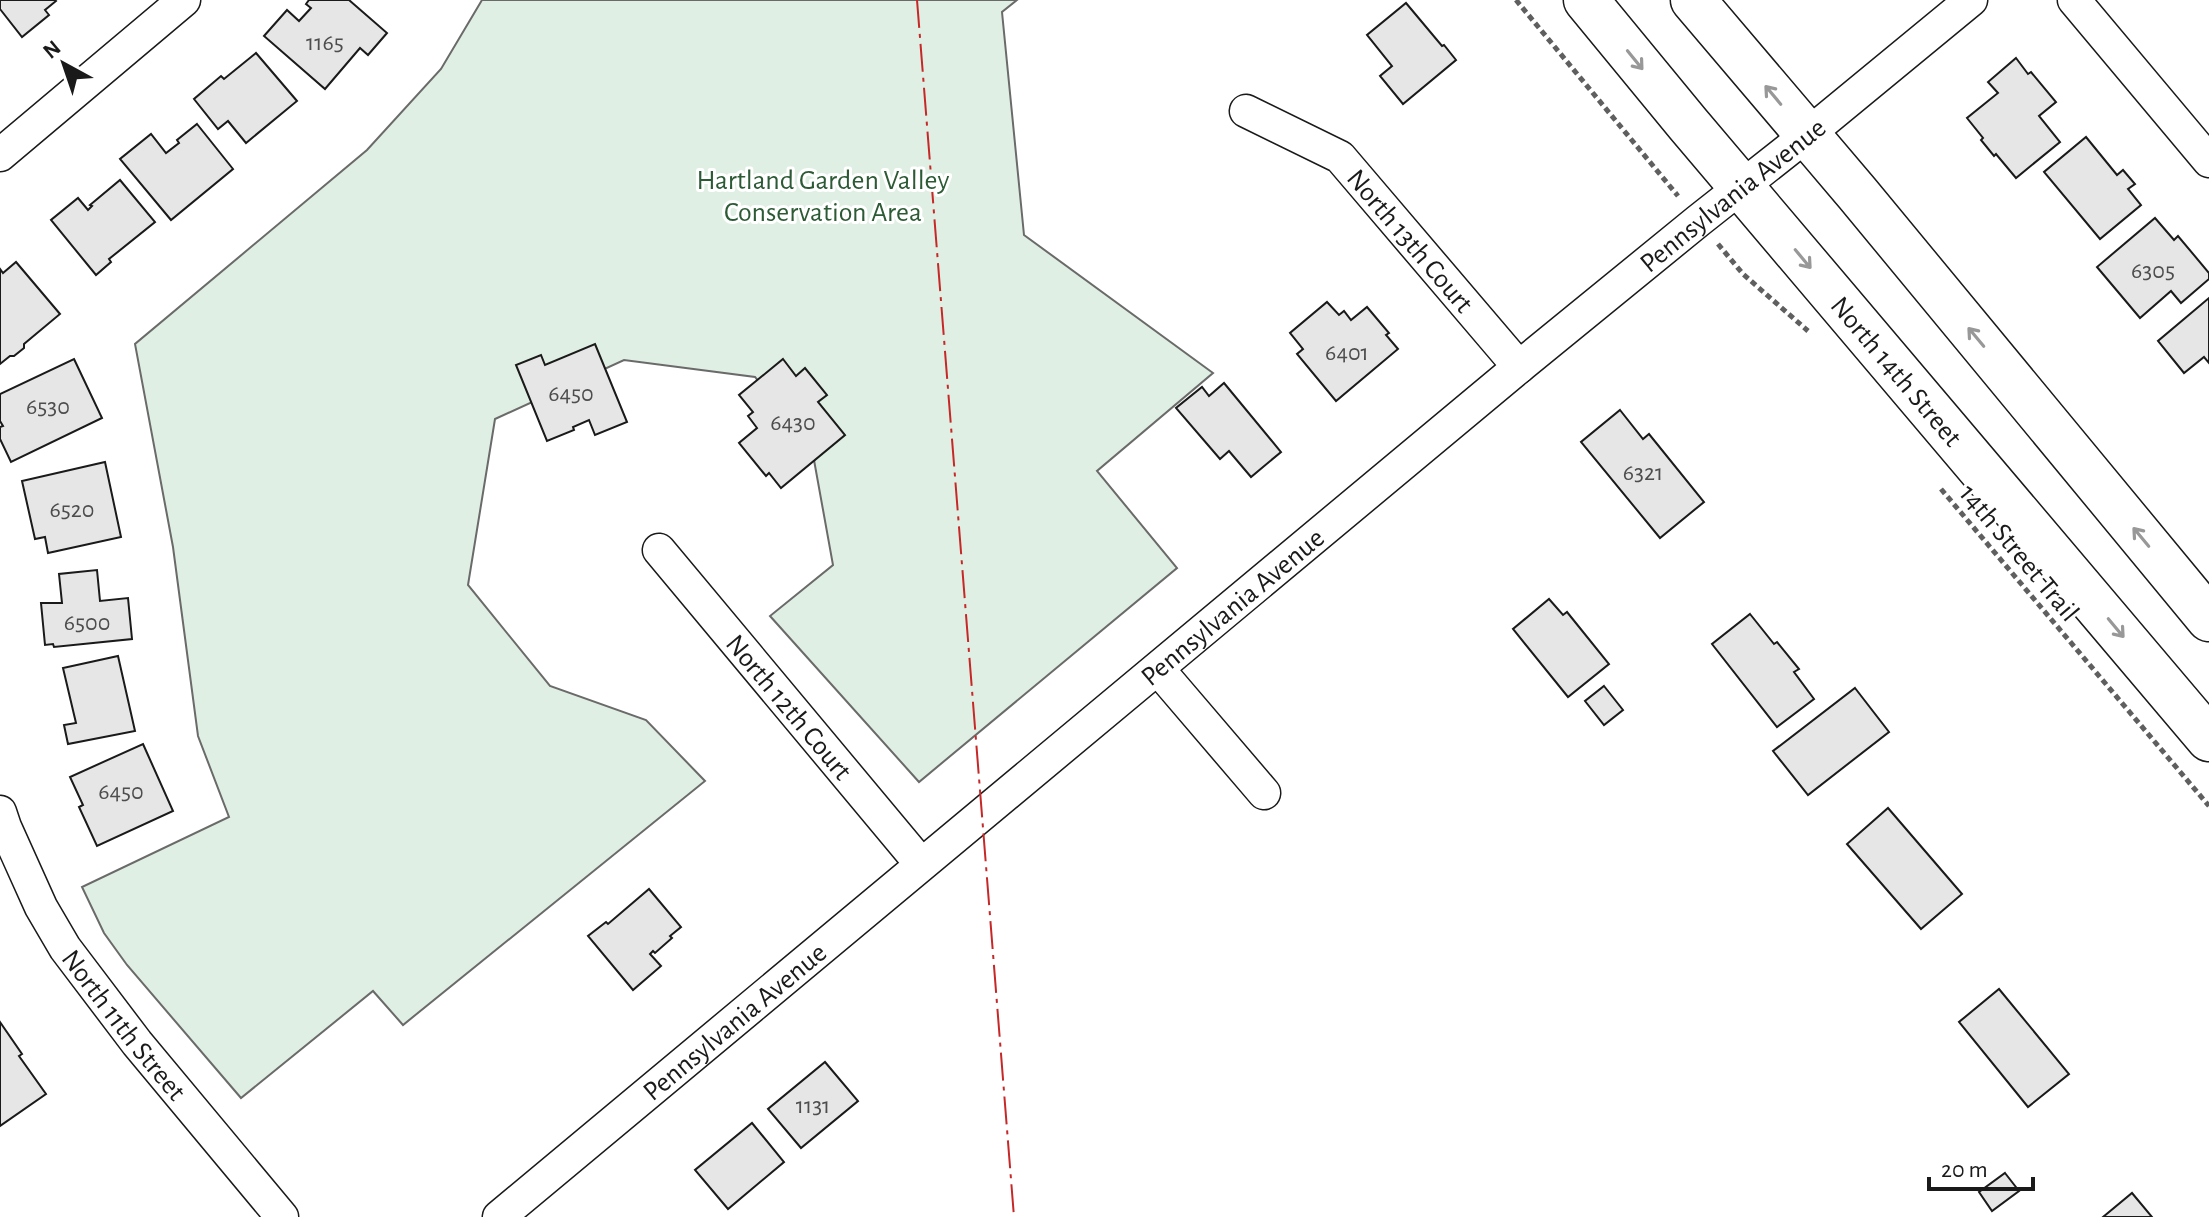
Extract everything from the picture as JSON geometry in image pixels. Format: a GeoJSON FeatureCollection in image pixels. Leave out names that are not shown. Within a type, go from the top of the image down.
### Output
{"type":"FeatureCollection","features":[{"type":"Feature","properties":{"kind":"main road","name":"North 14th Street"},"geometry":{"type":"LineString","coordinates":[[1586,0],[2209,739]]}},
{"type":"Feature","properties":{"kind":"main road"},"geometry":{"type":"LineString","coordinates":[[1693,0],[2209,619]]}},
{"type":"Feature","properties":{"kind":"street"},"geometry":{"type":"LineString","coordinates":[[0,155],[184,0]]}},
{"type":"Feature","properties":{"kind":"street","name":"Pennsylvania Avenue"},"geometry":{"type":"LineString","coordinates":[[499,1217],[1519,367],[1971,0]]}},
{"type":"Feature","properties":{"kind":"street"},"geometry":{"type":"LineString","coordinates":[[2074,0],[2209,161]]}},
{"type":"Feature","properties":{"kind":"street","name":"North 13th Court"},"geometry":{"type":"LineString","coordinates":[[1246,111],[1340,157],[1519,367]]}},
{"type":"Feature","properties":{"kind":"street","name":"North 12th Court"},"geometry":{"type":"LineString","coordinates":[[659,550],[921,864]]}},
{"type":"Feature","properties":{"kind":"street"},"geometry":{"type":"LineString","coordinates":[[1158,669],[1264,793]]}},
{"type":"Feature","properties":{"kind":"street","name":"North 11th Street"},"geometry":{"type":"LineString","coordinates":[[0,812],[41,907],[65,948],[145,1053],[282,1217]]}},
{"type":"Feature","properties":{"kind":"path"},"geometry":{"type":"LineString","coordinates":[[1516,0],[1743,274],[1816,341]]}},
{"type":"Feature","properties":{"kind":"path","name":"14th Street Trail"},"geometry":{"type":"LineString","coordinates":[[1941,489],[2209,806]]}},
{"type":"Feature","properties":{"kind":"green space","name":"Hartland Garden Valley Conservation Area"},"geometry":{"type":"Polygon","coordinates":[[[482,0],[1017,0],[1002,12],[1024,235],[1213,373],[1097,471],[1177,568],[919,782],[770,616],[833,565],[812,449],[755,377],[624,360],[495,419],[468,585],[550,686],[646,720],[705,781],[403,1025],[373,991],[241,1098],[127,965],[104,933],[82,887],[229,817],[198,736],[173,547],[135,344],[367,150],[441,69],[482,0]]]}},
{"type":"Feature","properties":{"kind":"building"},"geometry":{"type":"Polygon","coordinates":[[[0,0],[56,1],[45,10],[49,15],[22,37],[0,9],[0,0]]]}},
{"type":"Feature","properties":{"kind":"building"},"geometry":{"type":"Polygon","coordinates":[[[309,0],[349,0],[387,33],[368,55],[360,48],[325,89],[264,36],[287,10],[299,21],[311,8],[306,4],[309,0]]]}},
{"type":"Feature","properties":{"kind":"building"},"geometry":{"type":"Polygon","coordinates":[[[1406,3],[1456,60],[1403,104],[1380,76],[1392,66],[1367,35],[1406,3]]]}},
{"type":"Feature","properties":{"kind":"building"},"geometry":{"type":"Polygon","coordinates":[[[256,53],[297,101],[246,143],[228,121],[218,129],[194,99],[256,53]]]}},
{"type":"Feature","properties":{"kind":"building"},"geometry":{"type":"Polygon","coordinates":[[[2016,58],[2056,102],[2039,116],[2060,142],[2016,178],[1996,154],[1994,156],[1967,118],[1998,93],[1988,82],[2016,58]]]}},
{"type":"Feature","properties":{"kind":"building"},"geometry":{"type":"Polygon","coordinates":[[[197,124],[233,169],[171,220],[120,159],[151,134],[166,153],[197,124]]]}},
{"type":"Feature","properties":{"kind":"building"},"geometry":{"type":"Polygon","coordinates":[[[2086,137],[2117,175],[2123,170],[2135,184],[2128,189],[2141,205],[2100,239],[2044,172],[2086,137]]]}},
{"type":"Feature","properties":{"kind":"building"},"geometry":{"type":"Polygon","coordinates":[[[120,180],[155,222],[109,259],[111,262],[96,275],[51,220],[78,198],[88,210],[120,180]]]}},
{"type":"Feature","properties":{"kind":"building"},"geometry":{"type":"Polygon","coordinates":[[[2155,218],[2174,240],[2178,236],[2209,273],[2209,279],[2181,303],[2171,291],[2140,318],[2097,267],[2155,218]]]}},
{"type":"Feature","properties":{"kind":"building"},"geometry":{"type":"Polygon","coordinates":[[[16,262],[60,314],[24,344],[24,348],[0,364],[0,269],[3,273],[16,262]]]}},
{"type":"Feature","properties":{"kind":"building"},"geometry":{"type":"Polygon","coordinates":[[[2209,298],[2209,363],[2204,357],[2184,373],[2158,341],[2209,298]]]}},
{"type":"Feature","properties":{"kind":"building"},"geometry":{"type":"Polygon","coordinates":[[[1327,302],[1339,315],[1344,311],[1351,320],[1367,307],[1398,349],[1336,401],[1297,354],[1303,349],[1290,333],[1327,302]]]}},
{"type":"Feature","properties":{"kind":"building"},"geometry":{"type":"Polygon","coordinates":[[[595,344],[627,422],[595,435],[589,420],[547,441],[516,365],[541,355],[545,365],[595,344]]]}},
{"type":"Feature","properties":{"kind":"building"},"geometry":{"type":"Polygon","coordinates":[[[74,359],[102,418],[11,462],[0,439],[0,427],[3,426],[0,421],[0,394],[74,359]]]}},
{"type":"Feature","properties":{"kind":"building"},"geometry":{"type":"Polygon","coordinates":[[[783,359],[796,376],[805,368],[827,395],[818,402],[845,435],[781,488],[769,473],[766,476],[739,443],[757,428],[748,416],[753,412],[739,395],[783,359]]]}},
{"type":"Feature","properties":{"kind":"building"},"geometry":{"type":"Polygon","coordinates":[[[1224,383],[1281,452],[1251,477],[1229,451],[1220,459],[1176,408],[1202,387],[1209,396],[1224,383]]]}},
{"type":"Feature","properties":{"kind":"building"},"geometry":{"type":"Polygon","coordinates":[[[1620,410],[1643,439],[1649,434],[1704,502],[1660,538],[1581,442],[1620,410]]]}},
{"type":"Feature","properties":{"kind":"building"},"geometry":{"type":"Polygon","coordinates":[[[105,462],[121,537],[48,553],[45,537],[35,539],[22,481],[105,462]]]}},
{"type":"Feature","properties":{"kind":"building"},"geometry":{"type":"Polygon","coordinates":[[[97,570],[100,601],[128,598],[132,639],[54,647],[53,644],[45,645],[41,603],[62,603],[59,574],[97,570]]]}},
{"type":"Feature","properties":{"kind":"building"},"geometry":{"type":"Polygon","coordinates":[[[1549,599],[1563,615],[1567,612],[1609,664],[1568,697],[1513,629],[1549,599]]]}},
{"type":"Feature","properties":{"kind":"building"},"geometry":{"type":"Polygon","coordinates":[[[1750,614],[1799,669],[1794,672],[1814,699],[1777,727],[1712,644],[1750,614]]]}},
{"type":"Feature","properties":{"kind":"building"},"geometry":{"type":"Polygon","coordinates":[[[118,656],[135,731],[68,744],[64,725],[76,723],[63,668],[118,656]]]}},
{"type":"Feature","properties":{"kind":"building"},"geometry":{"type":"Polygon","coordinates":[[[1604,686],[1623,710],[1604,725],[1585,701],[1604,686]]]}},
{"type":"Feature","properties":{"kind":"building"},"geometry":{"type":"Polygon","coordinates":[[[1855,688],[1889,732],[1808,795],[1773,751],[1855,688]]]}},
{"type":"Feature","properties":{"kind":"building"},"geometry":{"type":"Polygon","coordinates":[[[143,744],[173,811],[97,846],[79,807],[83,805],[70,777],[143,744]]]}},
{"type":"Feature","properties":{"kind":"building"},"geometry":{"type":"Polygon","coordinates":[[[1888,808],[1962,894],[1921,929],[1847,844],[1888,808]]]}},
{"type":"Feature","properties":{"kind":"building"},"geometry":{"type":"Polygon","coordinates":[[[649,889],[681,927],[655,953],[650,954],[661,966],[633,990],[588,936],[606,922],[608,924],[649,889]]]}},
{"type":"Feature","properties":{"kind":"building"},"geometry":{"type":"Polygon","coordinates":[[[1999,989],[2069,1074],[2028,1107],[1959,1022],[1999,989]]]}},
{"type":"Feature","properties":{"kind":"building"},"geometry":{"type":"Polygon","coordinates":[[[0,1022],[46,1094],[0,1126],[0,1022]]]}},
{"type":"Feature","properties":{"kind":"building"},"geometry":{"type":"Polygon","coordinates":[[[825,1062],[858,1101],[801,1148],[768,1109],[825,1062]]]}},
{"type":"Feature","properties":{"kind":"building"},"geometry":{"type":"Polygon","coordinates":[[[752,1123],[784,1162],[728,1209],[695,1170],[752,1123]]]}},
{"type":"Feature","properties":{"kind":"building"},"geometry":{"type":"Polygon","coordinates":[[[2005,1173],[2019,1191],[1992,1211],[1979,1192],[2005,1173]]]}},
{"type":"Feature","properties":{"kind":"building"},"geometry":{"type":"Polygon","coordinates":[[[2132,1193],[2152,1217],[2103,1217],[2132,1193]]]}},
{"type":"Feature","properties":{"kind":"power"},"geometry":{"type":"LineString","coordinates":[[917,0],[1014,1217]]}}]}
